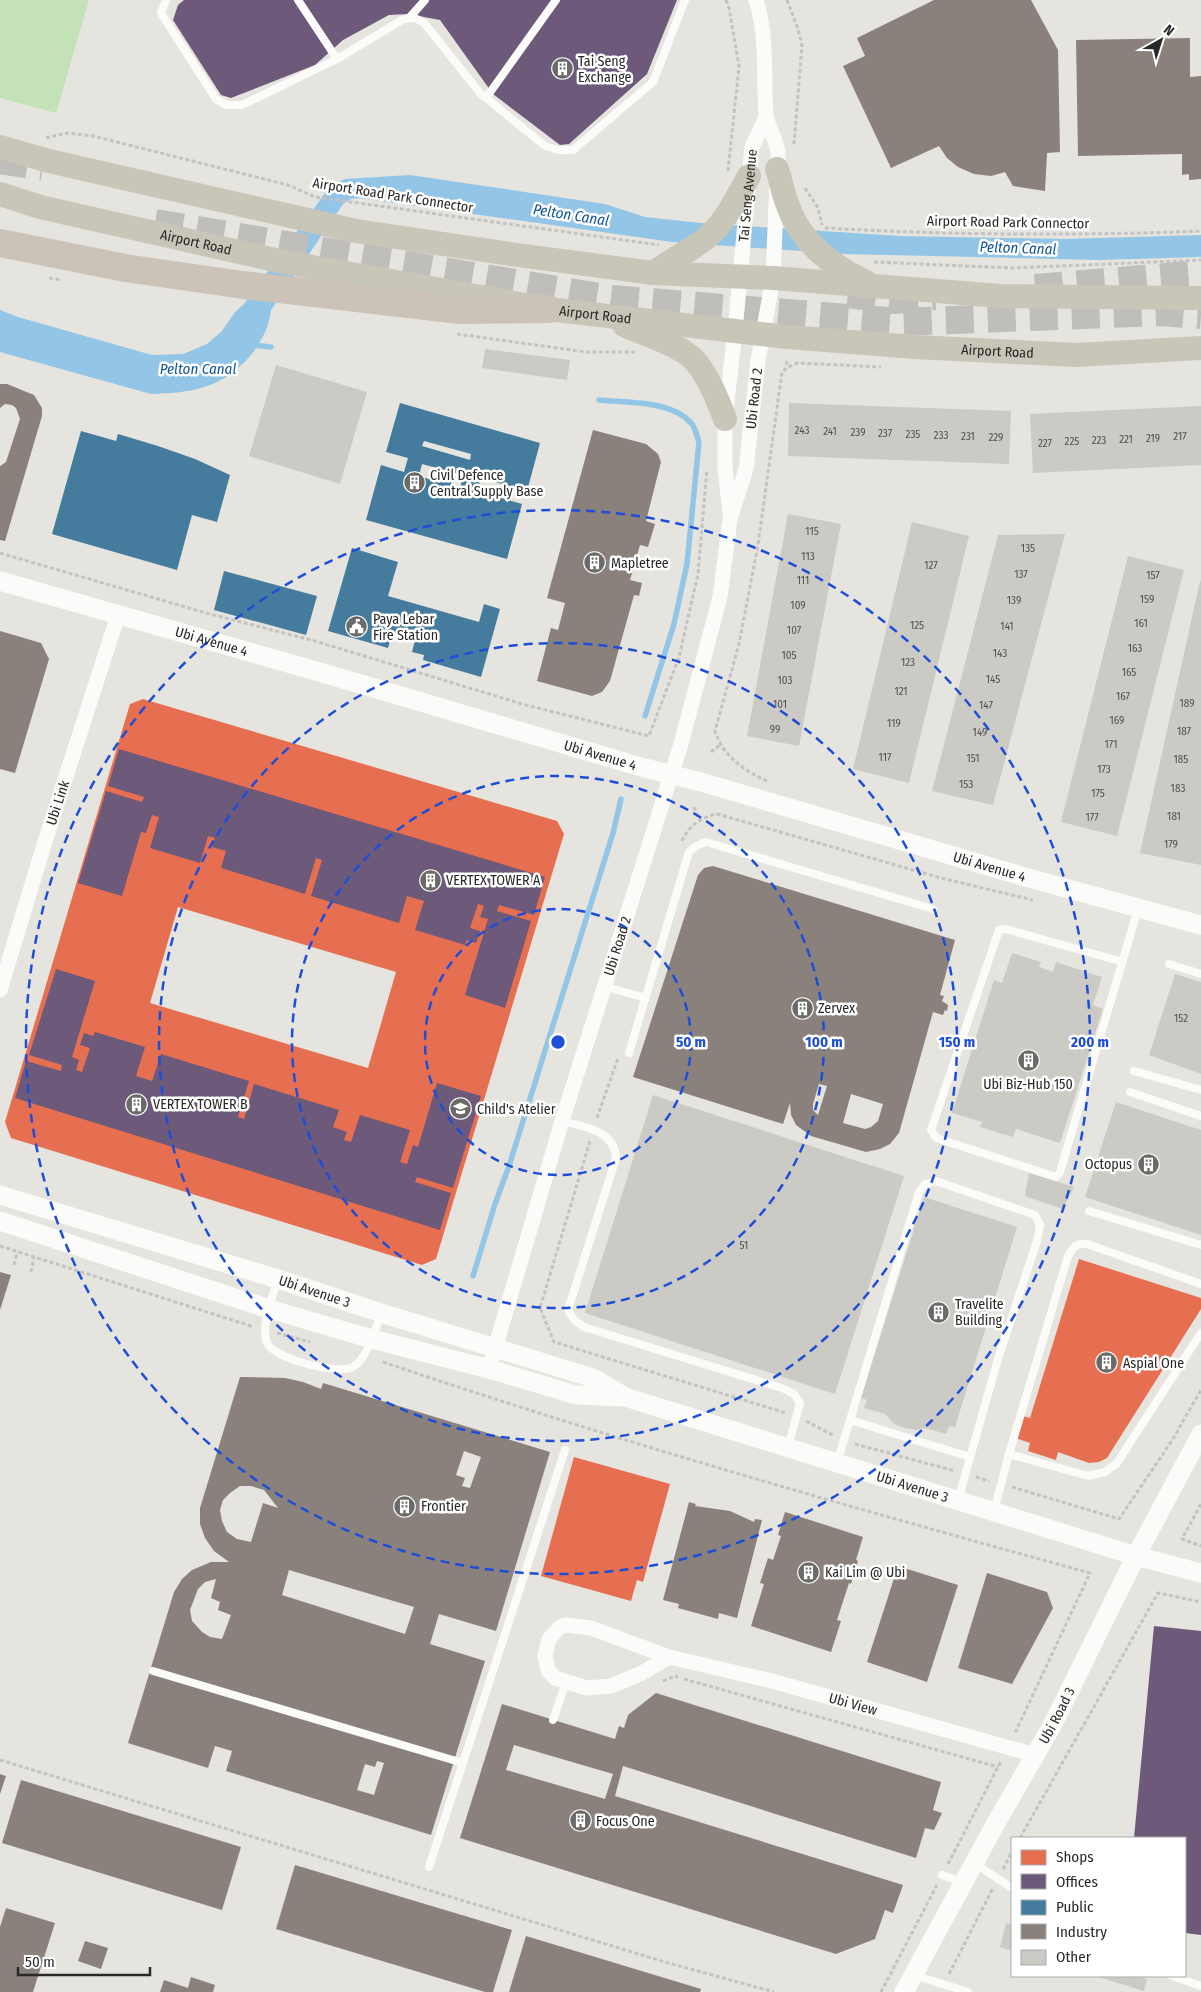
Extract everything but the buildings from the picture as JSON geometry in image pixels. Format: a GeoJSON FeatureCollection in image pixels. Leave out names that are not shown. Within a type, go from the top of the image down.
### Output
{"type":"FeatureCollection","features":[{"type":"Feature","properties":{"kind":"highway"},"geometry":{"type":"LineString","coordinates":[[0,242],[125,268],[243,285],[460,310],[548,309]]}},
{"type":"Feature","properties":{"kind":"main road"},"geometry":{"type":"LineString","coordinates":[[0,147],[59,163],[356,231],[653,273],[773,278],[1000,296],[1199,298]]}},
{"type":"Feature","properties":{"kind":"main road"},"geometry":{"type":"LineString","coordinates":[[777,169],[788,208],[812,247],[839,267],[876,287]]}},
{"type":"Feature","properties":{"kind":"main road"},"geometry":{"type":"LineString","coordinates":[[653,273],[706,239],[717,228],[729,211],[738,175]]}},
{"type":"Feature","properties":{"kind":"main road","name":"Airport Road"},"geometry":{"type":"LineString","coordinates":[[0,194],[40,207],[284,262],[548,309],[763,334],[887,345],[1076,355],[1201,348]]}},
{"type":"Feature","properties":{"kind":"main road"},"geometry":{"type":"LineString","coordinates":[[601,315],[678,348],[696,362],[717,396],[725,419]]}},
{"type":"Feature","properties":{"kind":"street","name":"Tai Seng Avenue"},"geometry":{"type":"LineString","coordinates":[[756,0],[761,17],[765,50],[766,117],[778,149],[773,278]]}},
{"type":"Feature","properties":{"kind":"street","name":"Tai Seng Avenue"},"geometry":{"type":"LineString","coordinates":[[740,277],[738,175],[766,117]]}},
{"type":"Feature","properties":{"kind":"street","name":"Ubi Road 2"},"geometry":{"type":"LineString","coordinates":[[730,519],[725,468],[725,419],[740,277]]}},
{"type":"Feature","properties":{"kind":"street","name":"Ubi Road 2"},"geometry":{"type":"LineString","coordinates":[[489,1369],[562,1120],[672,775],[698,684],[720,597],[730,519],[746,469],[763,334],[773,278]]}},
{"type":"Feature","properties":{"kind":"street","name":"Ubi Avenue 4"},"geometry":{"type":"LineString","coordinates":[[0,581],[1138,909],[1201,925]]}},
{"type":"Feature","properties":{"kind":"street","name":"Ubi Link"},"geometry":{"type":"LineString","coordinates":[[0,990],[43,848],[118,615]]}},
{"type":"Feature","properties":{"kind":"street","name":"Ubi Avenue 3"},"geometry":{"type":"LineString","coordinates":[[0,1195],[278,1279],[381,1313],[593,1378],[625,1397],[1136,1556],[1201,1573]]}},
{"type":"Feature","properties":{"kind":"street","name":"Ubi Avenue 3"},"geometry":{"type":"LineString","coordinates":[[0,1221],[269,1309],[367,1347],[489,1369],[576,1395],[625,1397]]}},
{"type":"Feature","properties":{"kind":"street","name":"Ubi Road 3"},"geometry":{"type":"LineString","coordinates":[[904,1992],[974,1863],[1053,1724],[1136,1556],[1201,1434]]}},
{"type":"Feature","properties":{"kind":"street","name":"Ubi View"},"geometry":{"type":"LineString","coordinates":[[669,1657],[642,1673],[611,1686],[587,1688],[555,1678],[548,1670],[546,1656],[549,1639],[559,1628],[566,1625],[591,1628],[669,1657],[772,1681],[1036,1755]]}},
{"type":"Feature","properties":{"kind":"lane"},"geometry":{"type":"LineString","coordinates":[[166,0],[161,13],[216,99],[226,105],[242,105],[337,59],[410,17],[425,0]]}},
{"type":"Feature","properties":{"kind":"lane"},"geometry":{"type":"LineString","coordinates":[[298,0],[337,59]]}},
{"type":"Feature","properties":{"kind":"lane"},"geometry":{"type":"LineString","coordinates":[[486,98],[556,0]]}},
{"type":"Feature","properties":{"kind":"lane"},"geometry":{"type":"LineString","coordinates":[[410,17],[418,19],[425,24],[486,98],[545,146],[559,150],[572,150],[653,82],[685,0]]}},
{"type":"Feature","properties":{"kind":"lane"},"geometry":{"type":"LineString","coordinates":[[629,1053],[689,852],[696,846],[706,842],[932,909]]}},
{"type":"Feature","properties":{"kind":"lane"},"geometry":{"type":"LineString","coordinates":[[1123,962],[1006,929],[1000,930],[931,1130],[933,1135],[936,1138],[1056,1177],[1058,1176],[1123,962],[1138,909]]}},
{"type":"Feature","properties":{"kind":"lane"},"geometry":{"type":"LineString","coordinates":[[1168,964],[1201,974]]}},
{"type":"Feature","properties":{"kind":"lane"},"geometry":{"type":"LineString","coordinates":[[604,986],[646,998]]}},
{"type":"Feature","properties":{"kind":"lane"},"geometry":{"type":"LineString","coordinates":[[1134,1071],[1201,1090]]}},
{"type":"Feature","properties":{"kind":"lane"},"geometry":{"type":"LineString","coordinates":[[1130,1092],[1201,1116]]}},
{"type":"Feature","properties":{"kind":"lane"},"geometry":{"type":"LineString","coordinates":[[562,1120],[593,1130],[609,1139],[616,1147],[616,1158],[568,1310],[574,1320],[584,1327],[782,1388],[794,1394],[800,1403],[788,1447]]}},
{"type":"Feature","properties":{"kind":"lane"},"geometry":{"type":"LineString","coordinates":[[837,1463],[919,1192],[925,1184],[936,1182],[1035,1215],[1040,1226],[1038,1238],[998,1359],[958,1500]]}},
{"type":"Feature","properties":{"kind":"lane"},"geometry":{"type":"LineString","coordinates":[[1089,1211],[1201,1245]]}},
{"type":"Feature","properties":{"kind":"lane"},"geometry":{"type":"LineString","coordinates":[[994,1511],[1008,1454],[1068,1256],[1073,1247],[1080,1243],[1087,1244],[1201,1284]]}},
{"type":"Feature","properties":{"kind":"lane"},"geometry":{"type":"LineString","coordinates":[[278,1279],[269,1309],[266,1330],[268,1343],[275,1351],[287,1358],[329,1368],[351,1368],[367,1347],[381,1313]]}},
{"type":"Feature","properties":{"kind":"lane"},"geometry":{"type":"LineString","coordinates":[[1008,1454],[1088,1476],[1105,1472],[1117,1464],[1201,1333]]}},
{"type":"Feature","properties":{"kind":"lane"},"geometry":{"type":"LineString","coordinates":[[850,1420],[970,1457]]}},
{"type":"Feature","properties":{"kind":"lane"},"geometry":{"type":"LineString","coordinates":[[429,1867],[564,1450]]}},
{"type":"Feature","properties":{"kind":"lane"},"geometry":{"type":"LineString","coordinates":[[153,1670],[463,1763]]}},
{"type":"Feature","properties":{"kind":"lane"},"geometry":{"type":"LineString","coordinates":[[553,1720],[566,1682]]}},
{"type":"Feature","properties":{"kind":"lane"},"geometry":{"type":"LineString","coordinates":[[974,1863],[1011,1887]]}},
{"type":"Feature","properties":{"kind":"lane"},"geometry":{"type":"LineString","coordinates":[[942,1875],[964,1883]]}},
{"type":"Feature","properties":{"kind":"lane"},"geometry":{"type":"LineString","coordinates":[[914,1975],[968,1992]]}},
{"type":"Feature","properties":{"kind":"lane"},"geometry":{"type":"LineString","coordinates":[[1175,1977],[1201,1986]]}},
{"type":"Feature","properties":{"kind":"path"},"geometry":{"type":"LineString","coordinates":[[726,0],[739,66],[738,175]]}},
{"type":"Feature","properties":{"kind":"path"},"geometry":{"type":"LineString","coordinates":[[787,0],[802,46],[794,149]]}},
{"type":"Feature","properties":{"kind":"path","name":"Airport Road Park Connector"},"geometry":{"type":"LineString","coordinates":[[45,138],[67,133],[93,136],[288,185],[315,197],[660,245]]}},
{"type":"Feature","properties":{"kind":"path"},"geometry":{"type":"LineString","coordinates":[[803,183],[818,208],[823,236]]}},
{"type":"Feature","properties":{"kind":"path","name":"Airport Road Park Connector"},"geometry":{"type":"LineString","coordinates":[[823,228],[932,233],[1059,235],[1201,231]]}},
{"type":"Feature","properties":{"kind":"path"},"geometry":{"type":"LineString","coordinates":[[865,261],[1013,268],[1201,260]]}},
{"type":"Feature","properties":{"kind":"path"},"geometry":{"type":"LineString","coordinates":[[773,782],[764,780],[733,760],[720,745],[716,731],[739,644],[758,545],[782,372],[788,367],[786,361]]}},
{"type":"Feature","properties":{"kind":"path"},"geometry":{"type":"LineString","coordinates":[[0,553],[206,613],[315,641],[522,704],[649,736],[679,657],[698,574],[708,466]]}},
{"type":"Feature","properties":{"kind":"path"},"geometry":{"type":"LineString","coordinates":[[711,752],[720,745]]}},
{"type":"Feature","properties":{"kind":"path"},"geometry":{"type":"LineString","coordinates":[[694,807],[700,820]]}},
{"type":"Feature","properties":{"kind":"path"},"geometry":{"type":"LineString","coordinates":[[681,848],[683,838],[689,830],[700,820],[717,814],[941,878],[1037,901]]}},
{"type":"Feature","properties":{"kind":"path"},"geometry":{"type":"LineString","coordinates":[[620,1049],[593,1130],[540,1308],[554,1342],[797,1416],[843,1441],[1120,1519],[1201,1390]]}},
{"type":"Feature","properties":{"kind":"path"},"geometry":{"type":"LineString","coordinates":[[0,1246],[266,1330],[319,1344]]}},
{"type":"Feature","properties":{"kind":"path"},"geometry":{"type":"LineString","coordinates":[[14,1265],[17,1252]]}},
{"type":"Feature","properties":{"kind":"path"},"geometry":{"type":"LineString","coordinates":[[31,1272],[35,1257]]}},
{"type":"Feature","properties":{"kind":"path"},"geometry":{"type":"LineString","coordinates":[[367,1347],[511,1405],[924,1528],[1090,1573],[1008,1747],[881,1992]]}},
{"type":"Feature","properties":{"kind":"path"},"geometry":{"type":"LineString","coordinates":[[1201,1504],[1182,1539],[1201,1546]]}},
{"type":"Feature","properties":{"kind":"path"},"geometry":{"type":"LineString","coordinates":[[1021,1837],[1158,1592],[1201,1602]]}},
{"type":"Feature","properties":{"kind":"path"},"geometry":{"type":"LineString","coordinates":[[655,1684],[675,1676],[998,1767]]}},
{"type":"Feature","properties":{"kind":"path"},"geometry":{"type":"LineString","coordinates":[[0,1760],[665,1962],[774,1992]]}},
{"type":"Feature","properties":{"kind":"path"},"geometry":{"type":"LineString","coordinates":[[944,1984],[1011,1854]]}},
{"type":"Feature","properties":{"kind":"green space"},"geometry":{"type":"Polygon","coordinates":[[[0,0],[89,0],[56,113],[0,98],[0,0]]]}},
{"type":"Feature","properties":{"kind":"water","name":"Pelton Canal"},"geometry":{"type":"Polygon","coordinates":[[[410,175],[605,204],[645,217],[700,223],[899,236],[1065,239],[1201,235],[1201,257],[1099,260],[843,254],[672,242],[360,198],[351,199],[343,204],[271,310],[268,323],[257,347],[239,367],[228,376],[216,382],[191,390],[151,394],[0,352],[0,310],[18,317],[152,355],[183,354],[207,344],[222,331],[235,312],[244,304],[331,185],[345,179],[410,175]]]}},
{"type":"Feature","properties":{"kind":"waterway"},"geometry":{"type":"LineString","coordinates":[[251,345],[271,347]]}},
{"type":"Feature","properties":{"kind":"waterway"},"geometry":{"type":"LineString","coordinates":[[599,400],[649,404],[673,411],[683,416],[692,424],[699,442],[687,564],[674,624],[645,716]]}},
{"type":"Feature","properties":{"kind":"waterway"},"geometry":{"type":"LineString","coordinates":[[473,1276],[613,833],[621,799]]}},
{"type":"Feature","properties":{"kind":"tunnel"},"geometry":{"type":"LineString","coordinates":[[0,160],[43,167]]}},
{"type":"Feature","properties":{"kind":"tunnel"},"geometry":{"type":"LineString","coordinates":[[155,223],[611,299],[900,322],[1161,312],[1201,315]]}},
{"type":"Feature","properties":{"kind":"tunnel"},"geometry":{"type":"LineString","coordinates":[[1035,288],[1201,274]]}},
{"type":"Feature","properties":{"kind":"tunnel"},"geometry":{"type":"LineString","coordinates":[[848,294],[894,300],[935,296]]}},
{"type":"Feature","properties":{"kind":"place","name":"Tai Seng Exchange"},"geometry":{"type":"Point","coordinates":[562,69]}},
{"type":"Feature","properties":{"kind":"place","name":"Civil Defence Central Supply Base"},"geometry":{"type":"Point","coordinates":[414,483]}},
{"type":"Feature","properties":{"kind":"place","name":"Mapletree"},"geometry":{"type":"Point","coordinates":[595,563]}},
{"type":"Feature","properties":{"kind":"place","name":"Paya Lebar Fire Station"},"geometry":{"type":"Point","coordinates":[357,627]}},
{"type":"Feature","properties":{"kind":"place","name":"VERTEX TOWER A"},"geometry":{"type":"Point","coordinates":[430,880]}},
{"type":"Feature","properties":{"kind":"place","name":"Zervex"},"geometry":{"type":"Point","coordinates":[802,1008]}},
{"type":"Feature","properties":{"kind":"place","name":"Ubi Biz-Hub 150"},"geometry":{"type":"Point","coordinates":[1028,1061]}},
{"type":"Feature","properties":{"kind":"place","name":"VERTEX TOWER B"},"geometry":{"type":"Point","coordinates":[137,1104]}},
{"type":"Feature","properties":{"kind":"place","name":"Child's Atelier"},"geometry":{"type":"Point","coordinates":[461,1109]}},
{"type":"Feature","properties":{"kind":"place","name":"Octopus"},"geometry":{"type":"Point","coordinates":[1148,1164]}},
{"type":"Feature","properties":{"kind":"place","name":"Travelite Building"},"geometry":{"type":"Point","coordinates":[939,1312]}},
{"type":"Feature","properties":{"kind":"place","name":"Aspial One"},"geometry":{"type":"Point","coordinates":[1107,1363]}},
{"type":"Feature","properties":{"kind":"place","name":"Frontier"},"geometry":{"type":"Point","coordinates":[405,1506]}},
{"type":"Feature","properties":{"kind":"place","name":"Kai Lim @ Ubi"},"geometry":{"type":"Point","coordinates":[809,1572]}},
{"type":"Feature","properties":{"kind":"place","name":"Focus One"},"geometry":{"type":"Point","coordinates":[580,1821]}}]}
